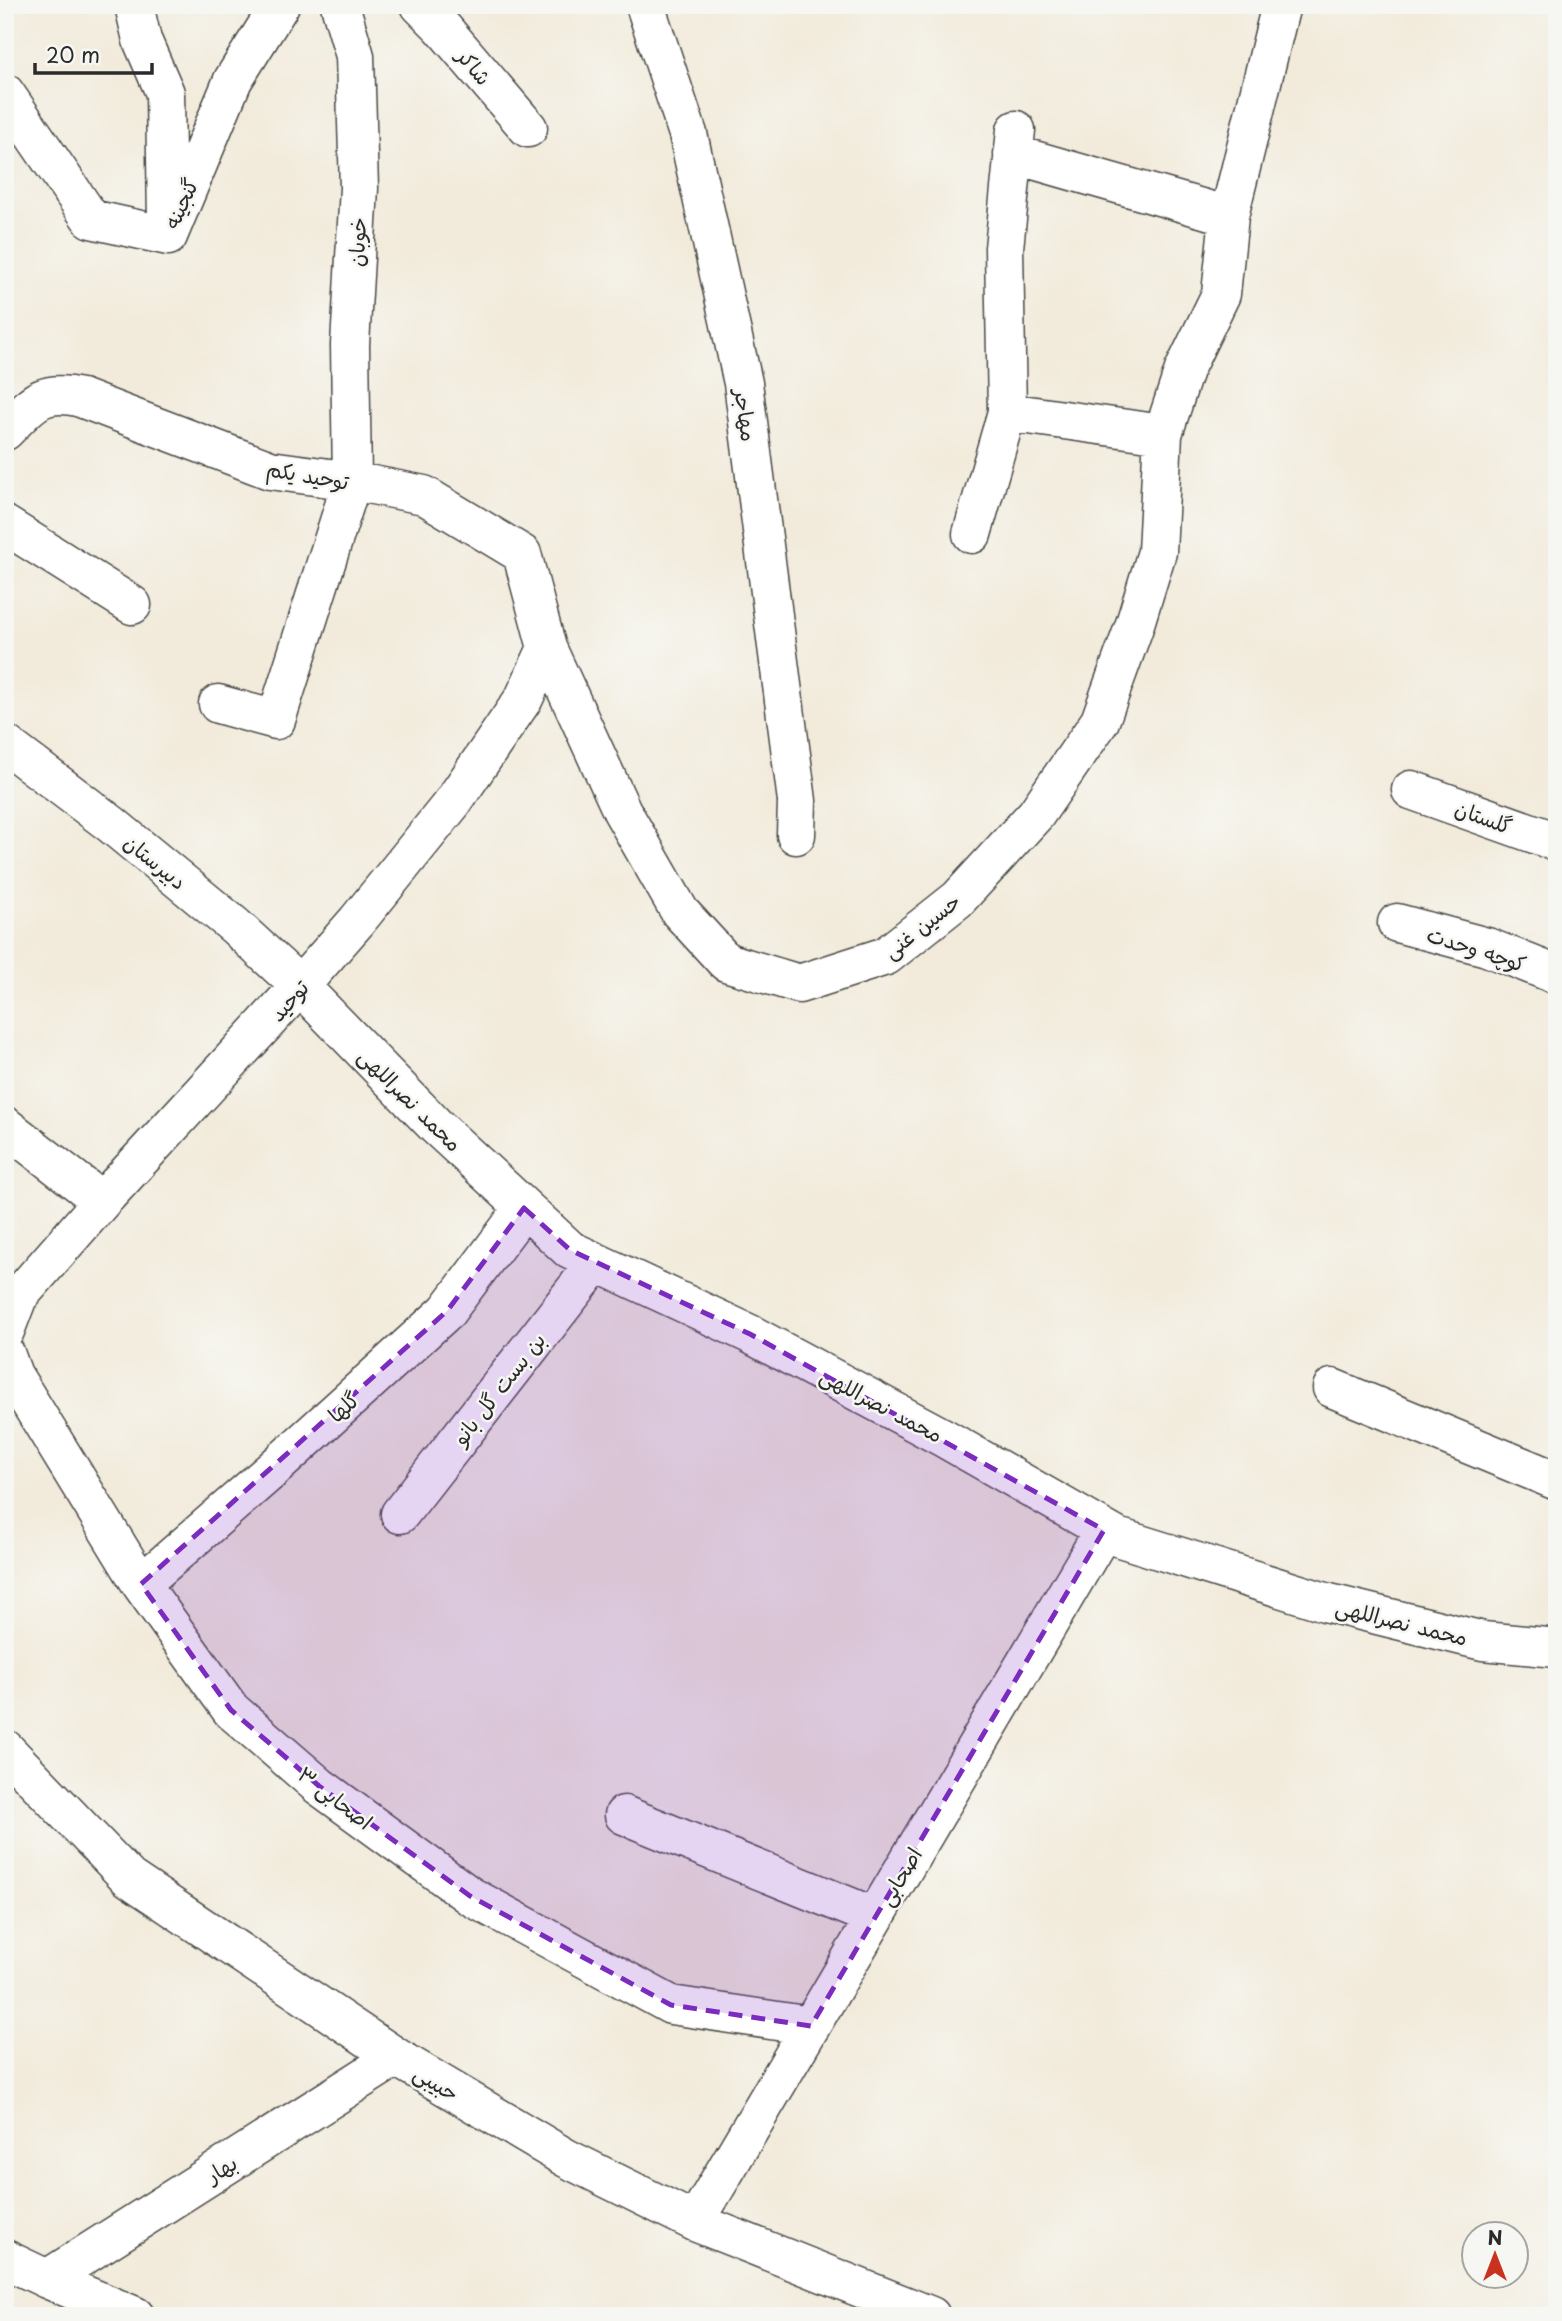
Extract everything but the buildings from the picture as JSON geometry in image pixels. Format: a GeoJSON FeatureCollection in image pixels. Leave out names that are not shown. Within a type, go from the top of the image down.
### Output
{"type":"FeatureCollection","features":[{"type":"Feature","properties":{"kind":"street"},"geometry":{"type":"LineString","coordinates":[[134,5],[142,40],[165,93],[168,236]]}},
{"type":"Feature","properties":{"kind":"street","name":"گنجینه"},"geometry":{"type":"LineString","coordinates":[[5,93],[91,219],[168,236],[233,80],[280,5]]}},
{"type":"Feature","properties":{"kind":"street","name":"خوبان"},"geometry":{"type":"LineString","coordinates":[[218,704],[276,720],[352,481],[350,345],[359,188],[355,56],[340,5]]}},
{"type":"Feature","properties":{"kind":"street","name":"شاکر"},"geometry":{"type":"LineString","coordinates":[[420,5],[528,128]]}},
{"type":"Feature","properties":{"kind":"street","name":"مهاجر"},"geometry":{"type":"LineString","coordinates":[[645,5],[688,134],[743,383],[797,801],[796,835]]}},
{"type":"Feature","properties":{"kind":"street","name":"حسین غنی"},"geometry":{"type":"LineString","coordinates":[[547,648],[622,811],[680,912],[726,962],[799,984],[887,956],[958,899],[1036,814],[1100,721],[1134,627],[1157,552],[1163,434],[1184,370],[1221,295],[1229,216],[1281,5]]}},
{"type":"Feature","properties":{"kind":"street"},"geometry":{"type":"LineString","coordinates":[[972,534],[1007,412],[1004,248],[1014,142],[1229,216]]}},
{"type":"Feature","properties":{"kind":"street","name":"توحید یکم"},"geometry":{"type":"LineString","coordinates":[[5,430],[35,401],[59,393],[80,398],[270,470],[352,481],[424,495],[522,554],[547,648]]}},
{"type":"Feature","properties":{"kind":"street"},"geometry":{"type":"LineString","coordinates":[[1007,412],[1163,434]]}},
{"type":"Feature","properties":{"kind":"street"},"geometry":{"type":"LineString","coordinates":[[5,525],[132,605]]}},
{"type":"Feature","properties":{"kind":"street","name":"توحید"},"geometry":{"type":"LineString","coordinates":[[5,1331],[18,1297],[102,1201],[300,986],[357,921],[453,802],[524,698],[547,648]]}},
{"type":"Feature","properties":{"kind":"street","name":"دبیرستان"},"geometry":{"type":"LineString","coordinates":[[5,744],[132,841],[235,926],[300,986]]}},
{"type":"Feature","properties":{"kind":"street","name":"گلستان"},"geometry":{"type":"LineString","coordinates":[[1411,790],[1557,842]]}},
{"type":"Feature","properties":{"kind":"street","name":"کوچه وحدت"},"geometry":{"type":"LineString","coordinates":[[1396,923],[1487,947],[1557,975]]}},
{"type":"Feature","properties":{"kind":"street","name":"محمد نصراللهی"},"geometry":{"type":"LineString","coordinates":[[300,986],[436,1126],[570,1250],[763,1341],[944,1438],[1117,1537],[1325,1602],[1483,1641],[1557,1648]]}},
{"type":"Feature","properties":{"kind":"street"},"geometry":{"type":"LineString","coordinates":[[5,1126],[102,1201]]}},
{"type":"Feature","properties":{"kind":"street","name":"گلها"},"geometry":{"type":"LineString","coordinates":[[141,1584],[447,1311],[524,1208]]}},
{"type":"Feature","properties":{"kind":"street","name":"بن بست گل بانو"},"geometry":{"type":"LineString","coordinates":[[400,1514],[596,1263]]}},
{"type":"Feature","properties":{"kind":"street","name":"اصحابی ۳"},"geometry":{"type":"LineString","coordinates":[[9,1364],[141,1584],[231,1710],[319,1786],[470,1896],[671,2005],[811,2026]]}},
{"type":"Feature","properties":{"kind":"street"},"geometry":{"type":"LineString","coordinates":[[1332,1388],[1557,1481]]}},
{"type":"Feature","properties":{"kind":"street","name":"اصحابی"},"geometry":{"type":"LineString","coordinates":[[695,2222],[1104,1530]]}},
{"type":"Feature","properties":{"kind":"street","name":"حبیبی"},"geometry":{"type":"LineString","coordinates":[[5,1749],[130,1878],[396,2057],[566,2158],[695,2222],[931,2316]]}},
{"type":"Feature","properties":{"kind":"street"},"geometry":{"type":"LineString","coordinates":[[624,1815],[875,1917]]}},
{"type":"Feature","properties":{"kind":"street","name":"بهار"},"geometry":{"type":"LineString","coordinates":[[47,2279],[396,2057]]}},
{"type":"Feature","properties":{"kind":"street"},"geometry":{"type":"LineString","coordinates":[[5,2259],[135,2316]]}},
{"type":"Feature","properties":{"kind":"highlighted area"},"geometry":{"type":"Polygon","coordinates":[[[524,1208],[570,1250],[750,1334],[1104,1530],[811,2026],[671,2005],[470,1896],[319,1786],[231,1710],[141,1584],[447,1311],[524,1208]]]}}]}
